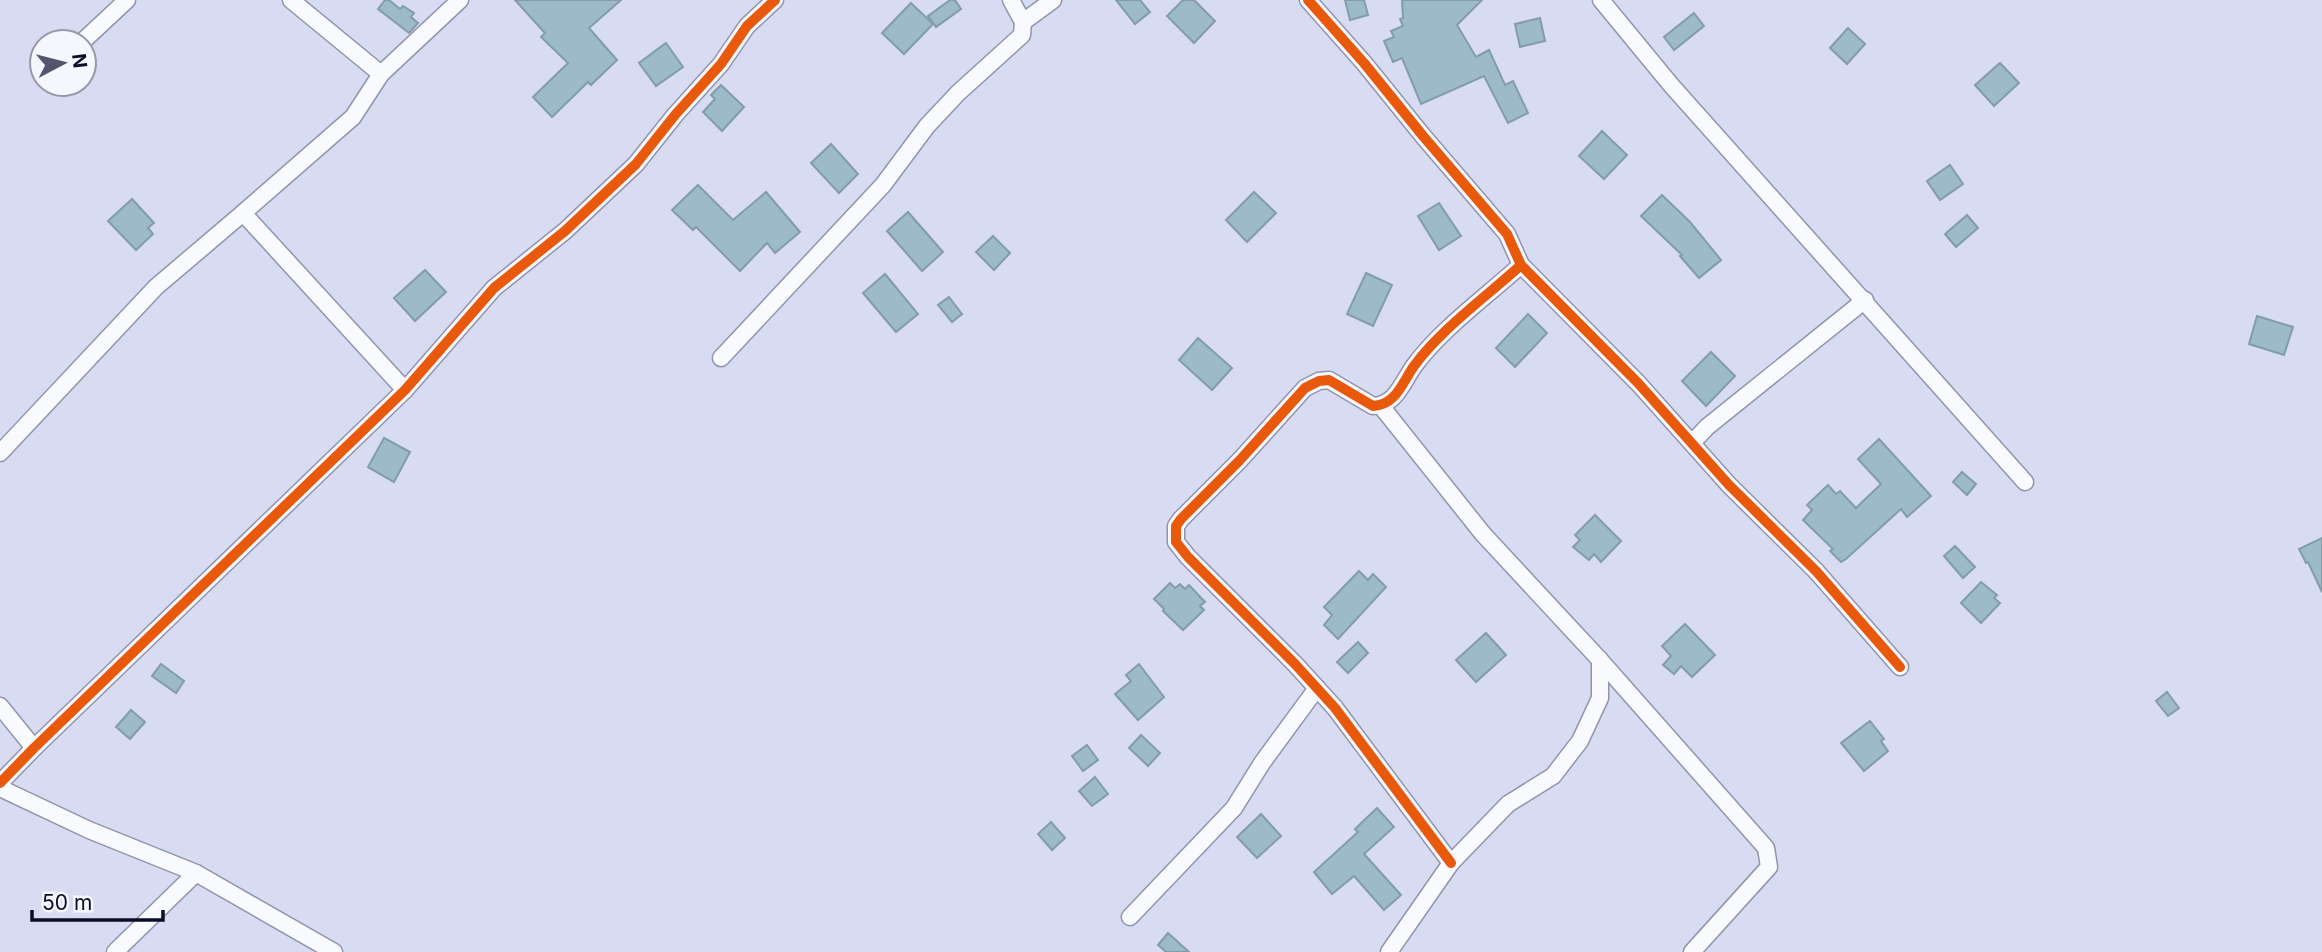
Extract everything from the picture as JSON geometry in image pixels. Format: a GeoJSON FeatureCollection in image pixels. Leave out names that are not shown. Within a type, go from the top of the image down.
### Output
{"type":"FeatureCollection","features":[{"type":"Feature","properties":{"kind":"street"},"geometry":{"type":"LineString","coordinates":[[97,28],[127,0]]}},
{"type":"Feature","properties":{"kind":"street"},"geometry":{"type":"LineString","coordinates":[[291,0],[381,74]]}},
{"type":"Feature","properties":{"kind":"street"},"geometry":{"type":"LineString","coordinates":[[0,453],[156,287],[352,117],[381,74],[460,0]]}},
{"type":"Feature","properties":{"kind":"street"},"geometry":{"type":"LineString","coordinates":[[334,952],[197,873],[89,830],[0,785],[34,748],[405,390],[494,288],[565,231],[646,153],[722,64],[747,26],[775,0]]}},
{"type":"Feature","properties":{"kind":"street"},"geometry":{"type":"LineString","coordinates":[[721,358],[883,185],[927,126],[958,93],[1022,35],[1023,22],[1011,0]]}},
{"type":"Feature","properties":{"kind":"street"},"geometry":{"type":"LineString","coordinates":[[1023,22],[1053,0]]}},
{"type":"Feature","properties":{"kind":"street"},"geometry":{"type":"LineString","coordinates":[[1308,0],[1507,234],[1521,265],[1638,383],[1729,485],[1816,571],[1900,667]]}},
{"type":"Feature","properties":{"kind":"street"},"geometry":{"type":"LineString","coordinates":[[1601,0],[1671,85],[2025,482]]}},
{"type":"Feature","properties":{"kind":"street"},"geometry":{"type":"LineString","coordinates":[[243,213],[405,390]]}},
{"type":"Feature","properties":{"kind":"street"},"geometry":{"type":"LineString","coordinates":[[1451,863],[1335,708],[1188,557],[1176,542],[1176,526],[1305,388],[1319,381],[1329,380],[1373,406],[1381,405],[1397,394],[1415,365],[1437,341],[1521,265]]}},
{"type":"Feature","properties":{"kind":"street"},"geometry":{"type":"LineString","coordinates":[[1692,443],[1707,427],[1865,300]]}},
{"type":"Feature","properties":{"kind":"street"},"geometry":{"type":"LineString","coordinates":[[1381,405],[1483,534],[1600,660],[1766,848],[1769,867],[1692,952]]}},
{"type":"Feature","properties":{"kind":"street"},"geometry":{"type":"LineString","coordinates":[[1389,952],[1451,863],[1508,804],[1553,776],[1580,741],[1600,698],[1600,660]]}},
{"type":"Feature","properties":{"kind":"street"},"geometry":{"type":"LineString","coordinates":[[1130,917],[1234,808],[1262,763],[1317,688]]}},
{"type":"Feature","properties":{"kind":"street"},"geometry":{"type":"LineString","coordinates":[[0,706],[34,748]]}},
{"type":"Feature","properties":{"kind":"street"},"geometry":{"type":"LineString","coordinates":[[115,952],[197,873]]}},
{"type":"Feature","properties":{"kind":"building"},"geometry":{"type":"Polygon","coordinates":[[[385,0],[414,13],[411,17],[418,23],[409,33],[378,9],[385,0]]]}},
{"type":"Feature","properties":{"kind":"building"},"geometry":{"type":"Polygon","coordinates":[[[515,0],[621,0],[589,28],[617,60],[591,85],[588,82],[552,117],[533,97],[568,63],[541,37],[545,33],[515,0]]]}},
{"type":"Feature","properties":{"kind":"building"},"geometry":{"type":"Polygon","coordinates":[[[950,0],[955,0],[961,9],[936,27],[928,16],[950,0]]]}},
{"type":"Feature","properties":{"kind":"building"},"geometry":{"type":"Polygon","coordinates":[[[1116,0],[1140,0],[1150,12],[1135,24],[1116,0]]]}},
{"type":"Feature","properties":{"kind":"building"},"geometry":{"type":"Polygon","coordinates":[[[1183,0],[1194,0],[1215,21],[1194,43],[1167,16],[1183,0]]]}},
{"type":"Feature","properties":{"kind":"building"},"geometry":{"type":"Polygon","coordinates":[[[1345,0],[1364,0],[1368,15],[1350,20],[1345,0]]]}},
{"type":"Feature","properties":{"kind":"building"},"geometry":{"type":"Polygon","coordinates":[[[1402,0],[1482,0],[1457,25],[1476,57],[1489,50],[1505,85],[1513,81],[1528,113],[1508,123],[1484,76],[1421,104],[1402,58],[1393,62],[1384,41],[1394,37],[1391,31],[1403,26],[1400,19],[1403,18],[1402,0]]]}},
{"type":"Feature","properties":{"kind":"building"},"geometry":{"type":"Polygon","coordinates":[[[911,3],[933,24],[904,54],[882,33],[911,3]]]}},
{"type":"Feature","properties":{"kind":"building"},"geometry":{"type":"Polygon","coordinates":[[[1694,13],[1704,26],[1674,50],[1664,37],[1694,13]]]}},
{"type":"Feature","properties":{"kind":"building"},"geometry":{"type":"Polygon","coordinates":[[[1540,18],[1545,41],[1520,47],[1515,24],[1540,18]]]}},
{"type":"Feature","properties":{"kind":"building"},"geometry":{"type":"Polygon","coordinates":[[[1848,28],[1865,44],[1847,64],[1830,48],[1848,28]]]}},
{"type":"Feature","properties":{"kind":"building"},"geometry":{"type":"Polygon","coordinates":[[[666,43],[683,67],[656,86],[639,63],[666,43]]]}},
{"type":"Feature","properties":{"kind":"building"},"geometry":{"type":"Polygon","coordinates":[[[2000,63],[2019,83],[1994,106],[1975,85],[2000,63]]]}},
{"type":"Feature","properties":{"kind":"building"},"geometry":{"type":"Polygon","coordinates":[[[721,85],[744,107],[722,131],[703,112],[715,99],[711,95],[721,85]]]}},
{"type":"Feature","properties":{"kind":"building"},"geometry":{"type":"Polygon","coordinates":[[[1602,131],[1627,155],[1604,179],[1579,156],[1602,131]]]}},
{"type":"Feature","properties":{"kind":"building"},"geometry":{"type":"Polygon","coordinates":[[[831,144],[858,174],[839,193],[811,163],[831,144]]]}},
{"type":"Feature","properties":{"kind":"building"},"geometry":{"type":"Polygon","coordinates":[[[1950,165],[1963,184],[1940,200],[1927,181],[1950,165]]]}},
{"type":"Feature","properties":{"kind":"building"},"geometry":{"type":"Polygon","coordinates":[[[698,185],[733,220],[766,192],[800,232],[775,253],[767,243],[740,271],[696,227],[693,230],[672,210],[698,185]]]}},
{"type":"Feature","properties":{"kind":"building"},"geometry":{"type":"Polygon","coordinates":[[[1254,192],[1276,213],[1247,242],[1226,220],[1254,192]]]}},
{"type":"Feature","properties":{"kind":"building"},"geometry":{"type":"Polygon","coordinates":[[[1662,195],[1690,222],[1721,260],[1699,278],[1680,256],[1682,255],[1641,216],[1662,195]]]}},
{"type":"Feature","properties":{"kind":"building"},"geometry":{"type":"Polygon","coordinates":[[[132,199],[154,223],[148,228],[153,234],[136,250],[108,221],[132,199]]]}},
{"type":"Feature","properties":{"kind":"building"},"geometry":{"type":"Polygon","coordinates":[[[1439,203],[1461,236],[1439,250],[1418,216],[1439,203]]]}},
{"type":"Feature","properties":{"kind":"building"},"geometry":{"type":"Polygon","coordinates":[[[908,212],[943,252],[922,271],[887,231],[908,212]]]}},
{"type":"Feature","properties":{"kind":"building"},"geometry":{"type":"Polygon","coordinates":[[[1967,215],[1978,228],[1956,247],[1945,234],[1967,215]]]}},
{"type":"Feature","properties":{"kind":"building"},"geometry":{"type":"Polygon","coordinates":[[[993,236],[1010,253],[994,270],[976,252],[993,236]]]}},
{"type":"Feature","properties":{"kind":"building"},"geometry":{"type":"Polygon","coordinates":[[[425,270],[446,292],[415,321],[394,298],[425,270]]]}},
{"type":"Feature","properties":{"kind":"building"},"geometry":{"type":"Polygon","coordinates":[[[1366,273],[1392,285],[1373,326],[1347,314],[1366,273]]]}},
{"type":"Feature","properties":{"kind":"building"},"geometry":{"type":"Polygon","coordinates":[[[885,274],[918,314],[896,332],[863,293],[885,274]]]}},
{"type":"Feature","properties":{"kind":"building"},"geometry":{"type":"Polygon","coordinates":[[[949,297],[962,314],[952,322],[938,305],[949,297]]]}},
{"type":"Feature","properties":{"kind":"building"},"geometry":{"type":"Polygon","coordinates":[[[1528,314],[1547,333],[1515,367],[1496,348],[1528,314]]]}},
{"type":"Feature","properties":{"kind":"building"},"geometry":{"type":"Polygon","coordinates":[[[2257,316],[2293,327],[2284,355],[2249,344],[2257,316]]]}},
{"type":"Feature","properties":{"kind":"building"},"geometry":{"type":"Polygon","coordinates":[[[1198,338],[1232,368],[1212,390],[1179,360],[1198,338]]]}},
{"type":"Feature","properties":{"kind":"building"},"geometry":{"type":"Polygon","coordinates":[[[1711,352],[1735,376],[1706,406],[1682,381],[1711,352]]]}},
{"type":"Feature","properties":{"kind":"building"},"geometry":{"type":"Polygon","coordinates":[[[384,438],[410,452],[394,482],[368,467],[384,438]]]}},
{"type":"Feature","properties":{"kind":"building"},"geometry":{"type":"Polygon","coordinates":[[[1879,439],[1931,496],[1907,517],[1901,509],[1841,562],[1830,551],[1833,549],[1803,520],[1812,510],[1807,505],[1828,485],[1836,494],[1840,491],[1856,508],[1881,484],[1858,459],[1879,439]]]}},
{"type":"Feature","properties":{"kind":"building"},"geometry":{"type":"Polygon","coordinates":[[[1962,472],[1976,484],[1967,495],[1953,482],[1962,472]]]}},
{"type":"Feature","properties":{"kind":"building"},"geometry":{"type":"Polygon","coordinates":[[[1595,515],[1621,541],[1601,562],[1594,554],[1589,560],[1573,547],[1580,540],[1575,535],[1595,515]]]}},
{"type":"Feature","properties":{"kind":"building"},"geometry":{"type":"Polygon","coordinates":[[[2322,538],[2322,592],[2299,549],[2322,538]]]}},
{"type":"Feature","properties":{"kind":"building"},"geometry":{"type":"Polygon","coordinates":[[[1955,546],[1975,567],[1963,578],[1944,556],[1955,546]]]}},
{"type":"Feature","properties":{"kind":"building"},"geometry":{"type":"Polygon","coordinates":[[[1359,571],[1368,580],[1373,574],[1386,587],[1338,639],[1324,625],[1332,615],[1324,607],[1359,571]]]}},
{"type":"Feature","properties":{"kind":"building"},"geometry":{"type":"Polygon","coordinates":[[[1981,582],[1997,595],[1994,598],[2000,603],[1981,623],[1961,603],[1981,582]]]}},
{"type":"Feature","properties":{"kind":"building"},"geometry":{"type":"Polygon","coordinates":[[[1170,583],[1175,588],[1180,584],[1185,589],[1189,585],[1205,602],[1200,606],[1204,610],[1183,630],[1154,599],[1170,583]]]}},
{"type":"Feature","properties":{"kind":"building"},"geometry":{"type":"Polygon","coordinates":[[[1685,624],[1715,655],[1692,677],[1681,666],[1674,674],[1663,665],[1671,656],[1662,646],[1685,624]]]}},
{"type":"Feature","properties":{"kind":"building"},"geometry":{"type":"Polygon","coordinates":[[[1486,633],[1506,655],[1476,682],[1456,660],[1486,633]]]}},
{"type":"Feature","properties":{"kind":"building"},"geometry":{"type":"Polygon","coordinates":[[[1358,642],[1368,653],[1348,673],[1337,662],[1358,642]]]}},
{"type":"Feature","properties":{"kind":"building"},"geometry":{"type":"Polygon","coordinates":[[[161,664],[184,681],[176,693],[152,676],[161,664]]]}},
{"type":"Feature","properties":{"kind":"building"},"geometry":{"type":"Polygon","coordinates":[[[1139,664],[1164,697],[1138,720],[1115,694],[1131,681],[1126,675],[1139,664]]]}},
{"type":"Feature","properties":{"kind":"building"},"geometry":{"type":"Polygon","coordinates":[[[2167,692],[2179,708],[2168,716],[2156,701],[2167,692]]]}},
{"type":"Feature","properties":{"kind":"building"},"geometry":{"type":"Polygon","coordinates":[[[131,710],[145,722],[130,739],[116,727],[131,710]]]}},
{"type":"Feature","properties":{"kind":"building"},"geometry":{"type":"Polygon","coordinates":[[[1870,721],[1884,739],[1881,741],[1888,751],[1864,771],[1841,743],[1870,721]]]}},
{"type":"Feature","properties":{"kind":"building"},"geometry":{"type":"Polygon","coordinates":[[[1141,735],[1160,753],[1148,766],[1129,748],[1141,735]]]}},
{"type":"Feature","properties":{"kind":"building"},"geometry":{"type":"Polygon","coordinates":[[[1087,745],[1098,760],[1083,771],[1072,756],[1087,745]]]}},
{"type":"Feature","properties":{"kind":"building"},"geometry":{"type":"Polygon","coordinates":[[[1095,777],[1108,794],[1092,806],[1079,791],[1095,777]]]}},
{"type":"Feature","properties":{"kind":"building"},"geometry":{"type":"Polygon","coordinates":[[[1377,808],[1394,827],[1364,854],[1401,895],[1384,910],[1354,876],[1332,894],[1314,872],[1358,832],[1355,829],[1377,808]]]}},
{"type":"Feature","properties":{"kind":"building"},"geometry":{"type":"Polygon","coordinates":[[[1261,814],[1281,836],[1257,858],[1237,837],[1261,814]]]}},
{"type":"Feature","properties":{"kind":"building"},"geometry":{"type":"Polygon","coordinates":[[[1051,822],[1065,838],[1052,850],[1038,834],[1051,822]]]}},
{"type":"Feature","properties":{"kind":"building"},"geometry":{"type":"Polygon","coordinates":[[[1168,933],[1189,952],[1166,952],[1158,945],[1168,933]]]}},
{"type":"Feature","properties":{"kind":"cycle path"},"geometry":{"type":"LineString","coordinates":[[0,783],[405,390],[494,288],[565,231],[636,164],[721,64],[747,26],[775,0]]}},
{"type":"Feature","properties":{"kind":"cycle path"},"geometry":{"type":"LineString","coordinates":[[1308,0],[1507,234],[1521,265],[1638,383],[1729,485],[1816,571],[1900,667]]}},
{"type":"Feature","properties":{"kind":"cycle path"},"geometry":{"type":"LineString","coordinates":[[1451,863],[1335,708],[1188,557],[1176,542],[1176,526],[1305,388],[1319,381],[1329,380],[1373,406],[1387,402],[1398,392],[1414,366],[1437,339],[1521,265]]}}]}
